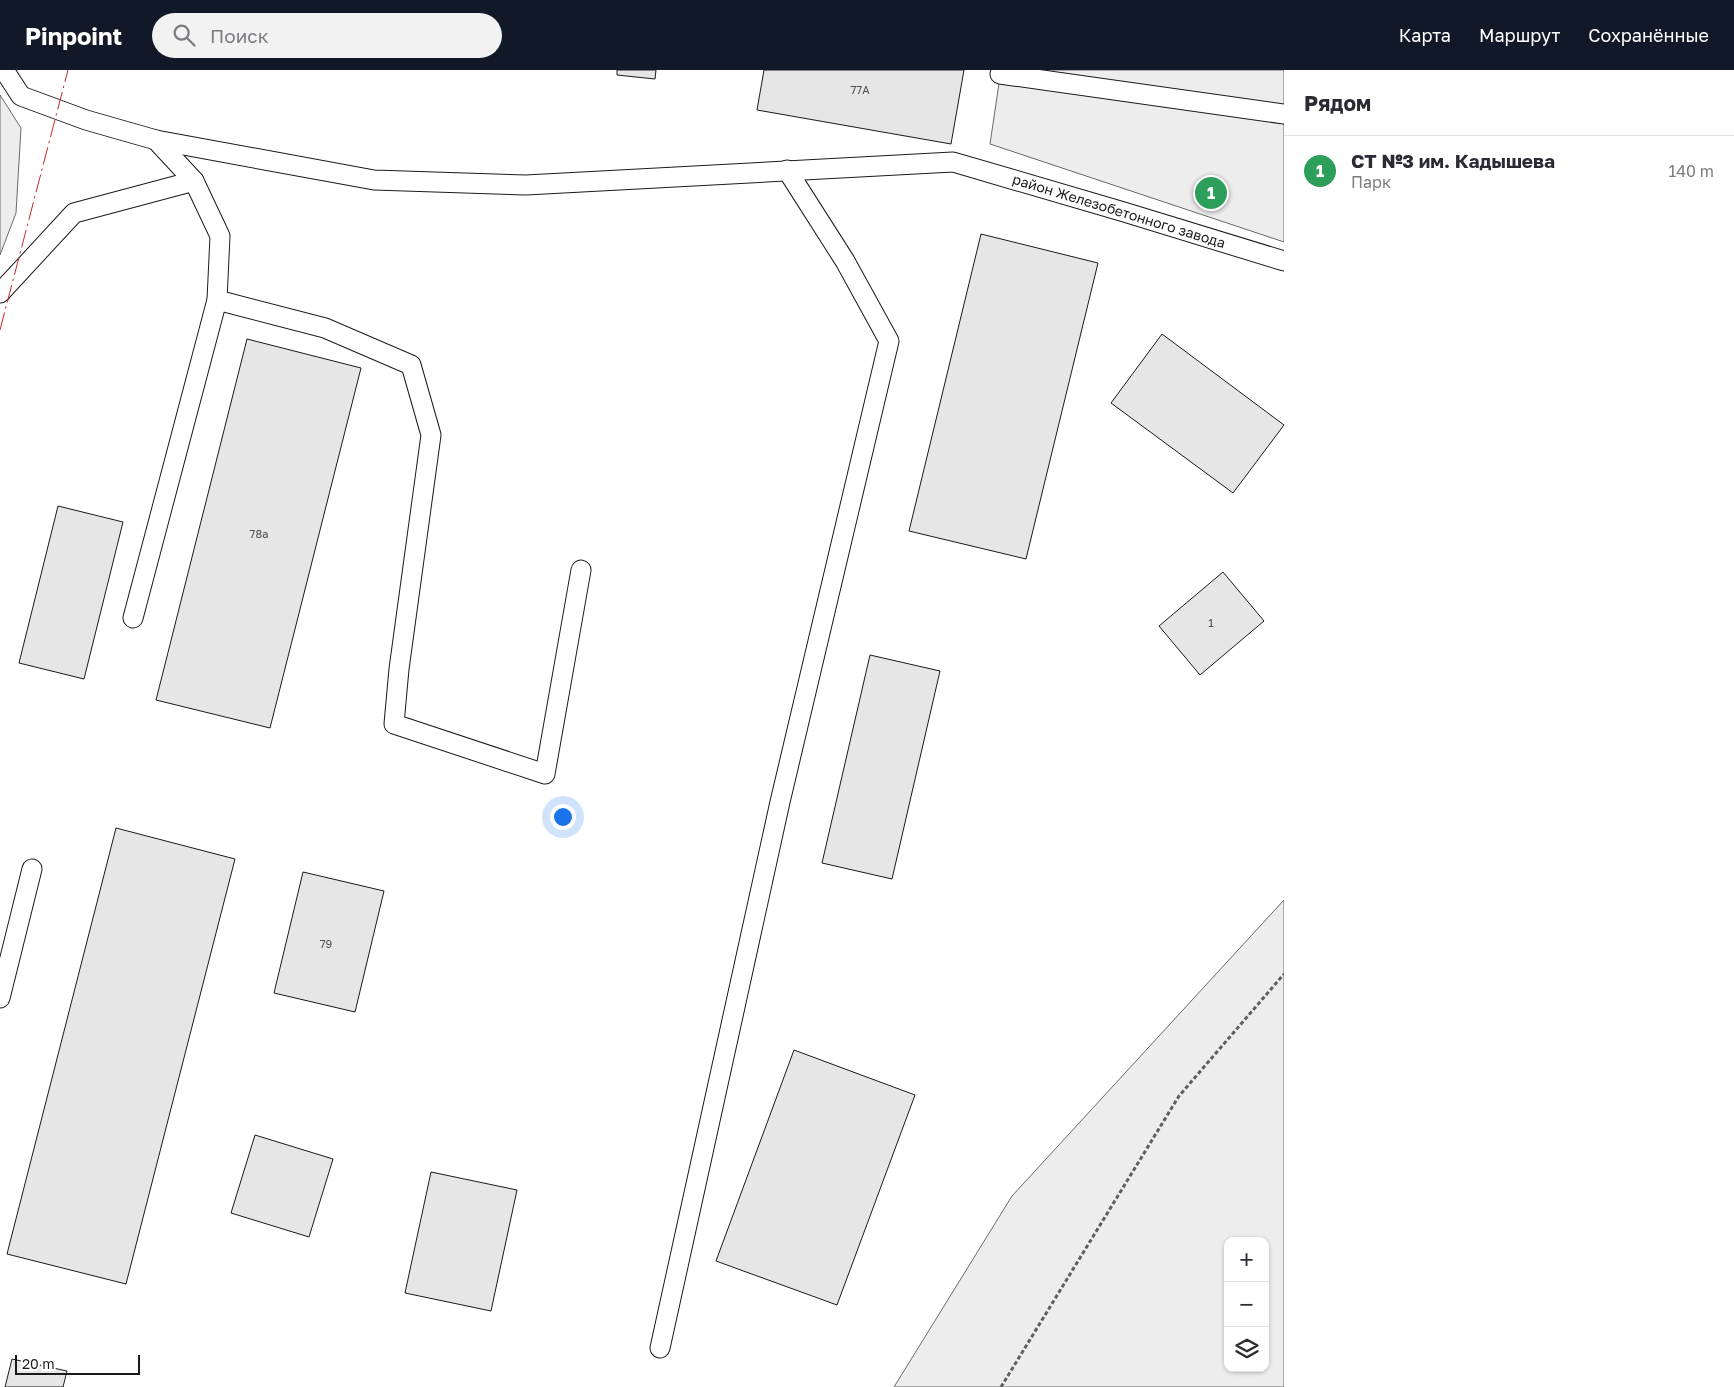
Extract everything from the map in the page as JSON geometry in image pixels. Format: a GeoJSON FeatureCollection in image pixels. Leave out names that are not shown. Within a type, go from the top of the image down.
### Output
{"type":"FeatureCollection","features":[{"type":"Feature","properties":{"kind":"lane","name":"район Железобетонного завода"},"geometry":{"type":"LineString","coordinates":[[4,70],[21,96],[86,120],[156,140],[374,180],[526,185],[953,162],[1284,261]]}},
{"type":"Feature","properties":{"kind":"lane"},"geometry":{"type":"LineString","coordinates":[[1000,74],[1284,114]]}},
{"type":"Feature","properties":{"kind":"lane"},"geometry":{"type":"LineString","coordinates":[[133,618],[217,300],[220,236],[194,181],[156,140]]}},
{"type":"Feature","properties":{"kind":"lane"},"geometry":{"type":"LineString","coordinates":[[660,1348],[780,802],[889,341],[845,261],[787,170]]}},
{"type":"Feature","properties":{"kind":"lane"},"geometry":{"type":"LineString","coordinates":[[0,293],[74,213],[194,181]]}},
{"type":"Feature","properties":{"kind":"lane"},"geometry":{"type":"LineString","coordinates":[[217,300],[325,328],[411,365],[431,435],[399,669],[394,724],[545,774],[581,570]]}},
{"type":"Feature","properties":{"kind":"lane"},"geometry":{"type":"LineString","coordinates":[[0,998],[32,870]]}},
{"type":"Feature","properties":{"kind":"path"},"geometry":{"type":"LineString","coordinates":[[1001,1387],[1179,1096],[1284,974]]}},
{"type":"Feature","properties":{"kind":"shaded area"},"geometry":{"type":"Polygon","coordinates":[[[1001,70],[1284,70],[1284,242],[990,144],[1001,70]]]}},
{"type":"Feature","properties":{"kind":"shaded area"},"geometry":{"type":"Polygon","coordinates":[[[0,95],[21,128],[16,213],[0,255],[0,95]]]}},
{"type":"Feature","properties":{"kind":"shaded area"},"geometry":{"type":"Polygon","coordinates":[[[1284,900],[1284,1387],[894,1387],[1012,1196],[1284,900]]]}},
{"type":"Feature","properties":{"kind":"building"},"geometry":{"type":"Polygon","coordinates":[[[617,70],[656,70],[655,79],[617,75],[617,70]]]}},
{"type":"Feature","properties":{"kind":"building"},"geometry":{"type":"Polygon","coordinates":[[[764,70],[964,70],[951,144],[757,110],[764,70]]]}},
{"type":"Feature","properties":{"kind":"building"},"geometry":{"type":"Polygon","coordinates":[[[981,234],[1098,263],[1026,559],[909,531],[981,234]]]}},
{"type":"Feature","properties":{"kind":"building"},"geometry":{"type":"Polygon","coordinates":[[[1162,334],[1284,425],[1233,493],[1111,403],[1162,334]]]}},
{"type":"Feature","properties":{"kind":"building"},"geometry":{"type":"Polygon","coordinates":[[[247,339],[361,368],[270,728],[156,700],[247,339]]]}},
{"type":"Feature","properties":{"kind":"building"},"geometry":{"type":"Polygon","coordinates":[[[58,506],[123,522],[84,679],[19,663],[58,506]]]}},
{"type":"Feature","properties":{"kind":"building"},"geometry":{"type":"Polygon","coordinates":[[[1223,572],[1264,621],[1200,675],[1159,626],[1223,572]]]}},
{"type":"Feature","properties":{"kind":"building"},"geometry":{"type":"Polygon","coordinates":[[[870,655],[940,671],[892,879],[822,863],[870,655]]]}},
{"type":"Feature","properties":{"kind":"building"},"geometry":{"type":"Polygon","coordinates":[[[116,828],[235,859],[126,1284],[7,1254],[116,828]]]}},
{"type":"Feature","properties":{"kind":"building"},"geometry":{"type":"Polygon","coordinates":[[[303,872],[384,891],[355,1012],[274,993],[303,872]]]}},
{"type":"Feature","properties":{"kind":"building"},"geometry":{"type":"Polygon","coordinates":[[[794,1050],[915,1095],[837,1305],[716,1261],[794,1050]]]}},
{"type":"Feature","properties":{"kind":"building"},"geometry":{"type":"Polygon","coordinates":[[[255,1135],[333,1159],[309,1237],[231,1213],[255,1135]]]}},
{"type":"Feature","properties":{"kind":"building"},"geometry":{"type":"Polygon","coordinates":[[[431,1172],[517,1190],[491,1311],[405,1293],[431,1172]]]}},
{"type":"Feature","properties":{"kind":"building"},"geometry":{"type":"Polygon","coordinates":[[[12,1359],[67,1371],[63,1387],[5,1387],[12,1359]]]}},
{"type":"Feature","properties":{"kind":"power"},"geometry":{"type":"LineString","coordinates":[[0,330],[68,70]]}},
{"type":"Feature","properties":{"kind":"place","name":"СТ №3 им. Кадышева"},"geometry":{"type":"Point","coordinates":[1211,193]}}]}
